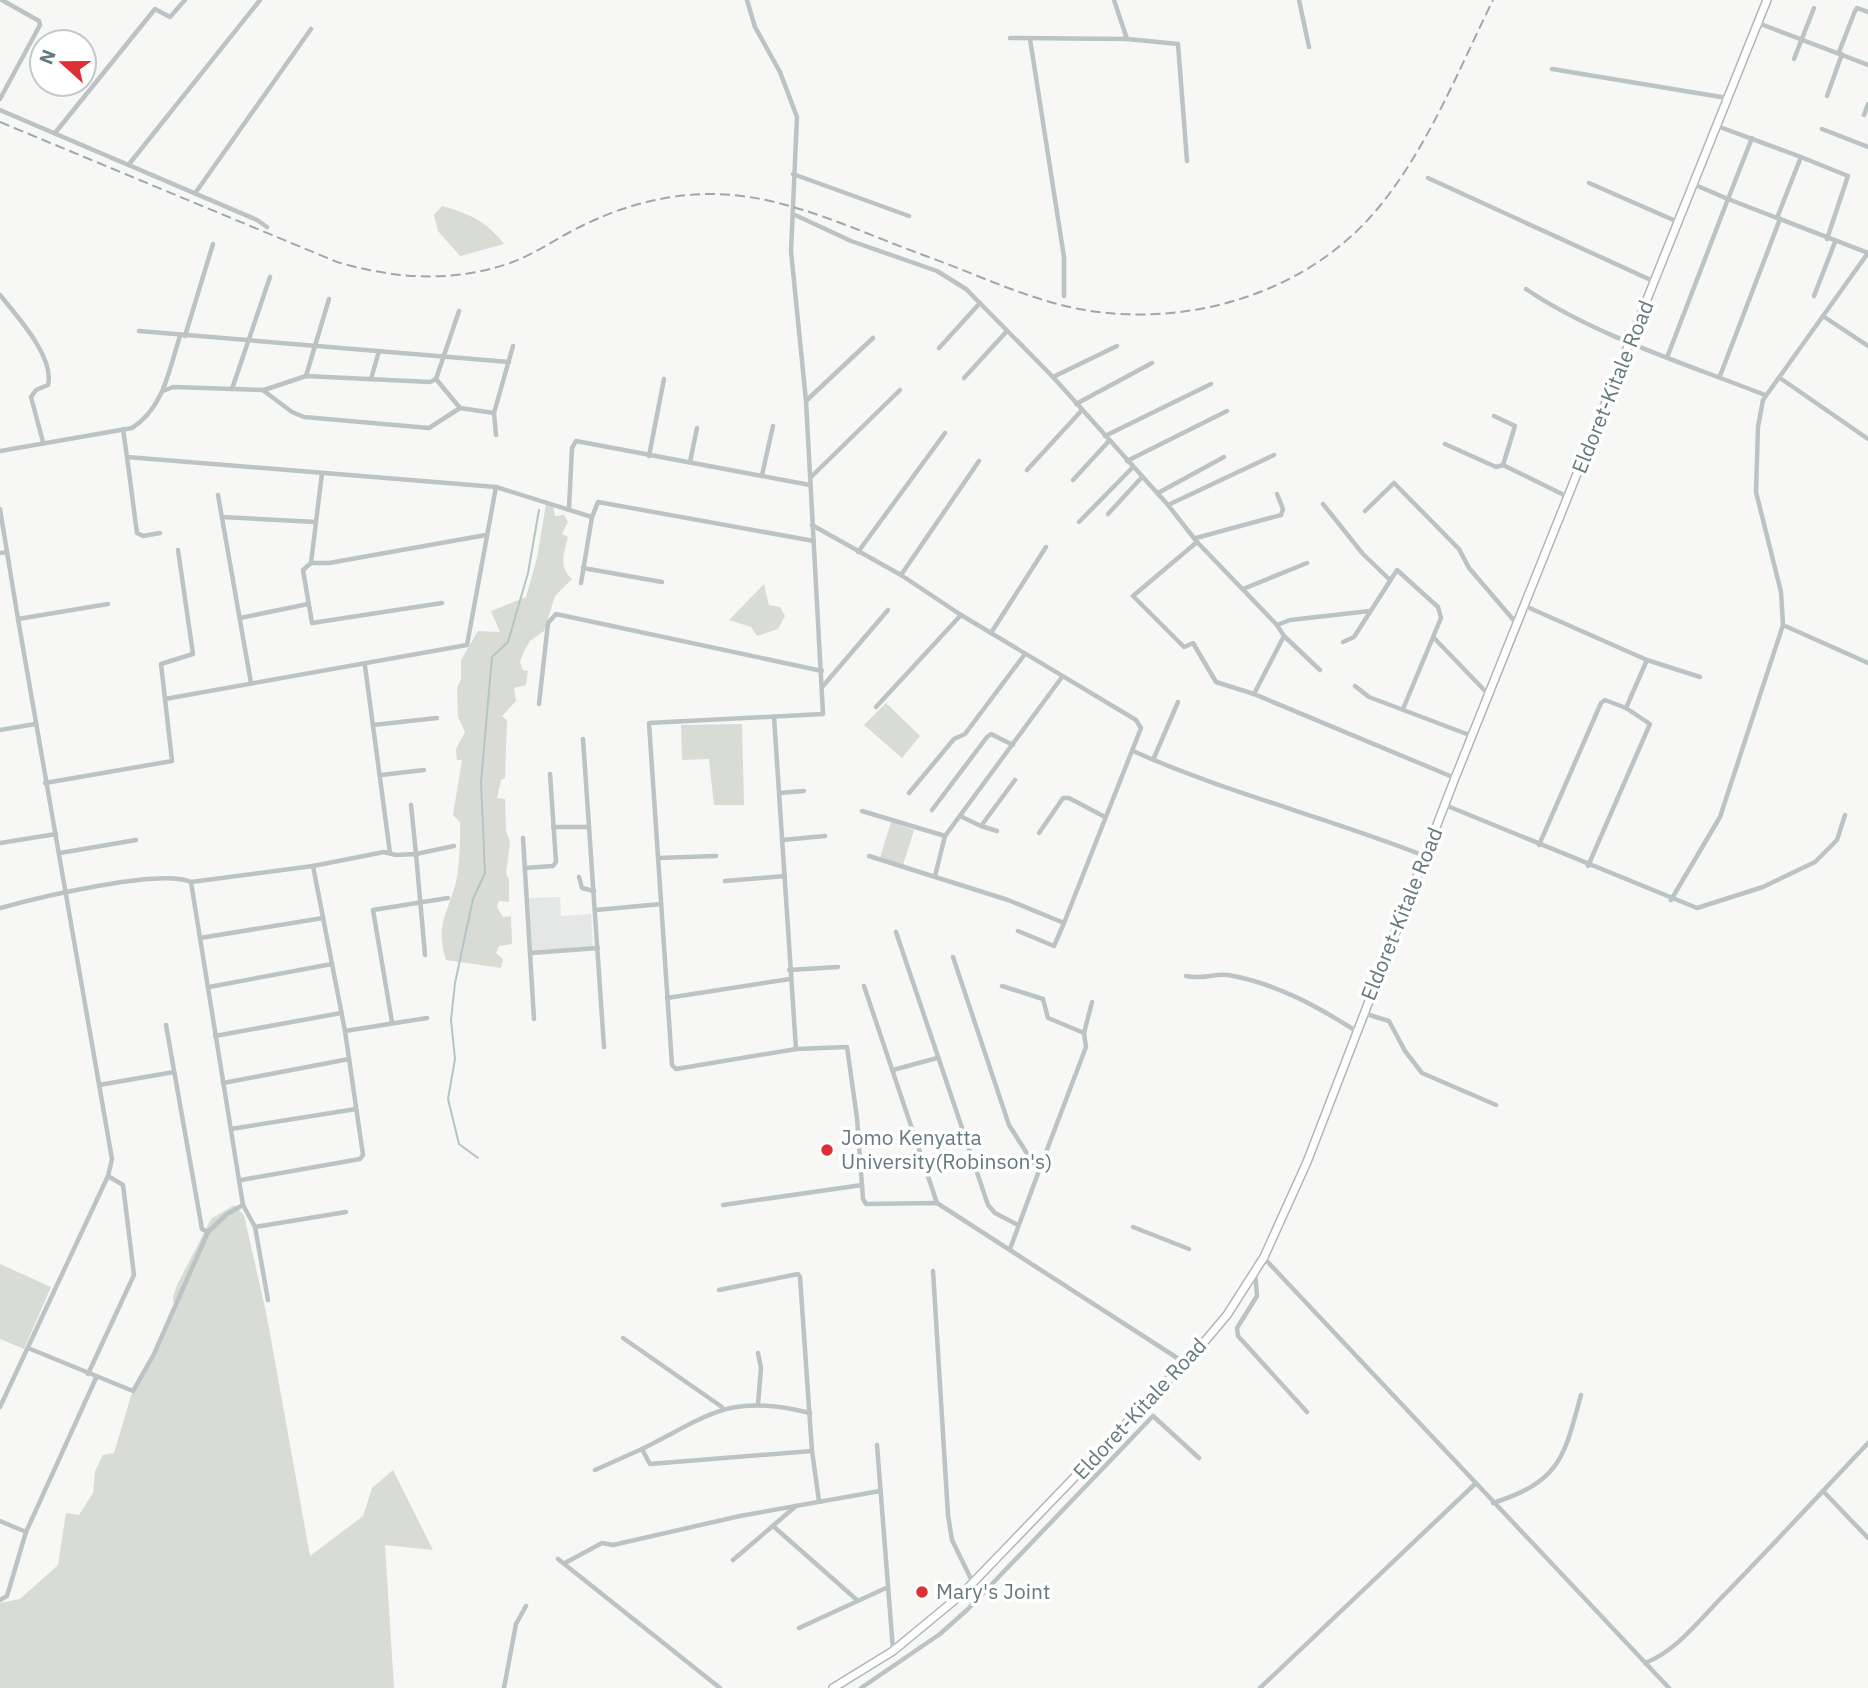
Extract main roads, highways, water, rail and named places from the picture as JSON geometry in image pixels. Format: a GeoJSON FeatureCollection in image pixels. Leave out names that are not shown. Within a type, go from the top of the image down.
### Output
{"type":"FeatureCollection","features":[{"type":"Feature","properties":{"kind":"highway","name":"Eldoret-Kitale Road"},"geometry":{"type":"LineString","coordinates":[[838,1687],[893,1651],[973,1583],[1185,1363],[1227,1315],[1264,1257],[1307,1162],[1444,805],[1767,0]]}},
{"type":"Feature","properties":{"kind":"waterway"},"geometry":{"type":"LineString","coordinates":[[478,1158],[459,1144],[448,1099],[455,1059],[451,1020],[455,983],[473,899],[485,873],[481,782],[492,657],[508,642],[528,573],[539,510]]}},
{"type":"Feature","properties":{"kind":"railway"},"geometry":{"type":"LineString","coordinates":[[0,122],[337,262],[380,272],[446,276],[489,269],[526,256],[587,223],[621,209],[675,197],[712,194],[767,200],[794,207],[1021,293],[1060,305],[1120,314],[1161,314],[1203,308],[1243,298],[1281,283],[1317,262],[1350,237],[1379,207],[1413,159],[1442,107],[1493,0]]}},
{"type":"Feature","properties":{"kind":"place","name":"Jomo Kenyatta University(Robinson's)"},"geometry":{"type":"Point","coordinates":[827,1150]}},
{"type":"Feature","properties":{"kind":"place","name":"Mary's Joint"},"geometry":{"type":"Point","coordinates":[922,1592]}}]}
